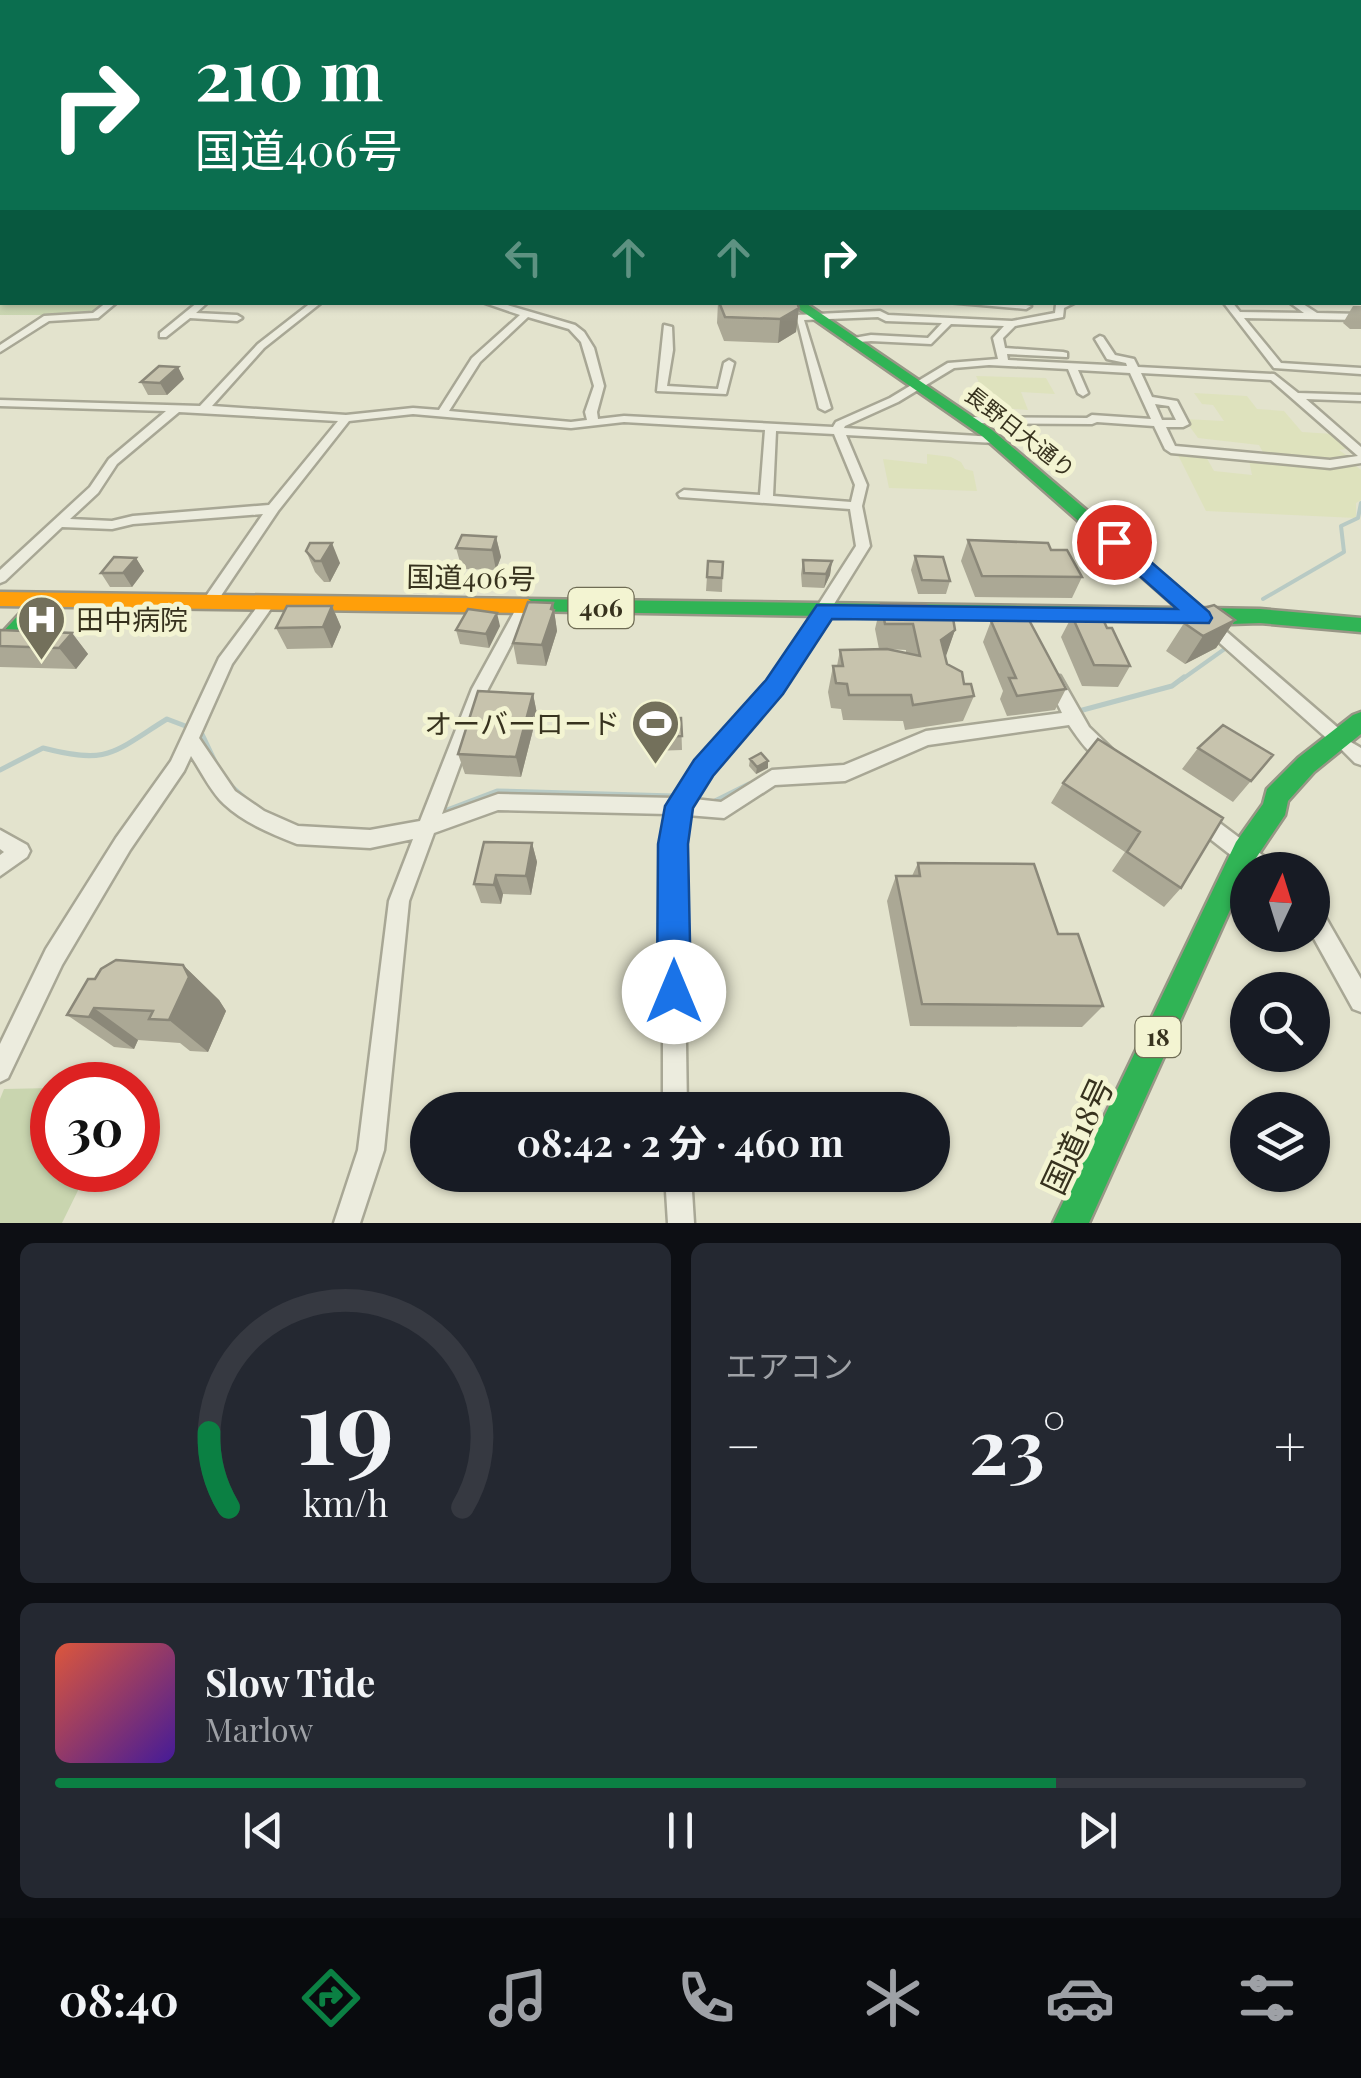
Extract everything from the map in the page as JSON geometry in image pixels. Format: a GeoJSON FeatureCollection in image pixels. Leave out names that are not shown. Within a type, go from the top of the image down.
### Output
{"type":"FeatureCollection","features":[{"type":"Feature","properties":{"kind":"main road","name":"長野日大通り"},"geometry":{"type":"LineString","coordinates":[[799,305],[995,440],[1201,618]]}},
{"type":"Feature","properties":{"kind":"main road","name":"国道406号"},"geometry":{"type":"LineString","coordinates":[[0,599],[826,611],[1023,622],[1301,618],[1361,625]]}},
{"type":"Feature","properties":{"kind":"main road"},"geometry":{"type":"LineString","coordinates":[[0,648],[44,600]]}},
{"type":"Feature","properties":{"kind":"main road","name":"国道18号"},"geometry":{"type":"LineString","coordinates":[[1071,1223],[1245,850],[1276,807],[1288,805],[1352,746],[1361,721]]}},
{"type":"Feature","properties":{"kind":"street"},"geometry":{"type":"LineString","coordinates":[[0,349],[48,318],[95,316],[109,305]]}},
{"type":"Feature","properties":{"kind":"street"},"geometry":{"type":"LineString","coordinates":[[163,335],[200,305]]}},
{"type":"Feature","properties":{"kind":"street"},"geometry":{"type":"LineString","coordinates":[[203,409],[226,386],[230,375],[264,343],[314,305]]}},
{"type":"Feature","properties":{"kind":"street"},"geometry":{"type":"LineString","coordinates":[[496,305],[572,327],[590,343],[592,371],[599,386],[590,412],[593,423]]}},
{"type":"Feature","properties":{"kind":"street"},"geometry":{"type":"LineString","coordinates":[[884,305],[886,318]]}},
{"type":"Feature","properties":{"kind":"street"},"geometry":{"type":"LineString","coordinates":[[984,305],[990,323]]}},
{"type":"Feature","properties":{"kind":"street"},"geometry":{"type":"LineString","coordinates":[[1012,305],[1026,306]]}},
{"type":"Feature","properties":{"kind":"street"},"geometry":{"type":"LineString","coordinates":[[824,408],[798,317],[880,314],[886,318],[1012,324],[1060,314],[1059,307],[1064,305]]}},
{"type":"Feature","properties":{"kind":"street"},"geometry":{"type":"LineString","coordinates":[[1230,305],[1276,371],[1361,456]]}},
{"type":"Feature","properties":{"kind":"street"},"geometry":{"type":"LineString","coordinates":[[1297,305],[1315,316]]}},
{"type":"Feature","properties":{"kind":"street"},"geometry":{"type":"LineString","coordinates":[[443,412],[476,360],[526,314]]}},
{"type":"Feature","properties":{"kind":"street"},"geometry":{"type":"LineString","coordinates":[[188,315],[237,318]]}},
{"type":"Feature","properties":{"kind":"street"},"geometry":{"type":"LineString","coordinates":[[1239,315],[1361,317]]}},
{"type":"Feature","properties":{"kind":"street"},"geometry":{"type":"LineString","coordinates":[[851,341],[930,341],[949,321]]}},
{"type":"Feature","properties":{"kind":"street"},"geometry":{"type":"LineString","coordinates":[[1004,364],[998,338],[1012,324]]}},
{"type":"Feature","properties":{"kind":"street"},"geometry":{"type":"LineString","coordinates":[[653,420],[668,350],[667,328]]}},
{"type":"Feature","properties":{"kind":"street"},"geometry":{"type":"LineString","coordinates":[[1100,338],[1111,357],[1130,361],[1171,449],[1330,464],[1361,456]]}},
{"type":"Feature","properties":{"kind":"street"},"geometry":{"type":"LineString","coordinates":[[1001,351],[1063,355]]}},
{"type":"Feature","properties":{"kind":"street"},"geometry":{"type":"LineString","coordinates":[[660,390],[722,392],[729,362]]}},
{"type":"Feature","properties":{"kind":"street"},"geometry":{"type":"LineString","coordinates":[[674,1092],[673,844],[680,806],[704,768],[774,687],[826,611],[863,546],[856,506],[860,485],[838,430],[840,424],[964,362],[1135,372],[1361,371]]}},
{"type":"Feature","properties":{"kind":"street"},"geometry":{"type":"LineString","coordinates":[[1073,369],[1082,393]]}},
{"type":"Feature","properties":{"kind":"street"},"geometry":{"type":"LineString","coordinates":[[1298,396],[1361,398]]}},
{"type":"Feature","properties":{"kind":"street"},"geometry":{"type":"LineString","coordinates":[[967,420],[1047,422],[1092,418],[1182,424],[1173,402],[1147,400]]}},
{"type":"Feature","properties":{"kind":"street"},"geometry":{"type":"LineString","coordinates":[[0,403],[346,418],[412,410],[572,425],[653,420],[995,440]]}},
{"type":"Feature","properties":{"kind":"street"},"geometry":{"type":"LineString","coordinates":[[0,578],[94,490],[113,462],[175,409]]}},
{"type":"Feature","properties":{"kind":"street"},"geometry":{"type":"LineString","coordinates":[[209,602],[273,509],[346,418]]}},
{"type":"Feature","properties":{"kind":"street"},"geometry":{"type":"LineString","coordinates":[[766,500],[771,426]]}},
{"type":"Feature","properties":{"kind":"street"},"geometry":{"type":"LineString","coordinates":[[684,494],[856,506]]}},
{"type":"Feature","properties":{"kind":"street"},"geometry":{"type":"LineString","coordinates":[[58,523],[112,526],[133,520],[273,509]]}},
{"type":"Feature","properties":{"kind":"street"},"geometry":{"type":"LineString","coordinates":[[0,1070],[54,957],[192,742],[225,662],[268,603]]}},
{"type":"Feature","properties":{"kind":"street"},"geometry":{"type":"LineString","coordinates":[[347,1223],[371,1150],[399,901],[480,689],[524,606]]}},
{"type":"Feature","properties":{"kind":"street"},"geometry":{"type":"LineString","coordinates":[[1201,618],[1352,746]]}},
{"type":"Feature","properties":{"kind":"street"},"geometry":{"type":"LineString","coordinates":[[1042,657],[1072,718],[1090,744],[1121,765]]}},
{"type":"Feature","properties":{"kind":"street"},"geometry":{"type":"LineString","coordinates":[[192,742],[228,797],[256,817],[296,835],[370,839],[426,828],[498,802],[724,810],[772,778],[845,773],[926,738],[1072,718]]}},
{"type":"Feature","properties":{"kind":"street"},"geometry":{"type":"LineString","coordinates":[[1183,808],[1245,850]]}},
{"type":"Feature","properties":{"kind":"street"},"geometry":{"type":"LineString","coordinates":[[0,839],[20,851],[0,867]]}},
{"type":"Feature","properties":{"kind":"street"},"geometry":{"type":"LineString","coordinates":[[1330,945],[1361,1001]]}},
{"type":"Feature","properties":{"kind":"street"},"geometry":{"type":"LineString","coordinates":[[679,1192],[681,1223]]}},
{"type":"Feature","properties":{"kind":"green space"},"geometry":{"type":"Polygon","coordinates":[[[0,305],[104,305],[92,315],[0,315],[0,305]]]}},
{"type":"Feature","properties":{"kind":"green space"},"geometry":{"type":"Polygon","coordinates":[[[976,376],[1046,378],[1055,394],[1021,392],[1028,410],[990,407],[976,376]]]}},
{"type":"Feature","properties":{"kind":"green space"},"geometry":{"type":"Polygon","coordinates":[[[1194,393],[1247,396],[1257,409],[1284,411],[1302,432],[1333,434],[1346,449],[1339,450],[1349,457],[1329,461],[1264,454],[1259,445],[1198,438],[1184,419],[1224,421],[1213,405],[1202,404],[1194,393]]]}},
{"type":"Feature","properties":{"kind":"green space"},"geometry":{"type":"Polygon","coordinates":[[[1177,453],[1205,455],[1214,471],[1252,475],[1249,460],[1356,466],[1361,470],[1361,500],[1356,503],[1356,518],[1206,511],[1177,453]]]}},
{"type":"Feature","properties":{"kind":"green space"},"geometry":{"type":"Polygon","coordinates":[[[927,454],[961,462],[965,469],[973,471],[977,491],[889,488],[883,459],[927,464],[927,454]]]}},
{"type":"Feature","properties":{"kind":"green space"},"geometry":{"type":"Polygon","coordinates":[[[30,1088],[30,1192],[77,1192],[62,1223],[0,1223],[0,1099],[4,1089],[30,1088]]]}},
{"type":"Feature","properties":{"kind":"building"},"geometry":{"type":"Polygon","coordinates":[[[720,305],[799,308],[780,319],[725,317],[720,305]]]}},
{"type":"Feature","properties":{"kind":"building"},"geometry":{"type":"Polygon","coordinates":[[[159,366],[178,367],[160,383],[141,382],[159,366]]]}},
{"type":"Feature","properties":{"kind":"building"},"geometry":{"type":"Polygon","coordinates":[[[462,535],[496,537],[492,550],[456,548],[462,535]]]}},
{"type":"Feature","properties":{"kind":"building"},"geometry":{"type":"Polygon","coordinates":[[[968,540],[1048,543],[1051,550],[1067,550],[1082,577],[982,576],[968,540]]]}},
{"type":"Feature","properties":{"kind":"building"},"geometry":{"type":"Polygon","coordinates":[[[310,543],[332,543],[321,561],[315,561],[306,551],[310,543]]]}},
{"type":"Feature","properties":{"kind":"building"},"geometry":{"type":"Polygon","coordinates":[[[915,556],[943,557],[950,581],[922,580],[915,556]]]}},
{"type":"Feature","properties":{"kind":"building"},"geometry":{"type":"Polygon","coordinates":[[[114,557],[136,558],[123,573],[101,573],[114,557]]]}},
{"type":"Feature","properties":{"kind":"building"},"geometry":{"type":"Polygon","coordinates":[[[803,560],[832,561],[826,574],[804,573],[803,560]]]}},
{"type":"Feature","properties":{"kind":"building"},"geometry":{"type":"Polygon","coordinates":[[[708,561],[723,562],[722,578],[707,577],[708,561]]]}},
{"type":"Feature","properties":{"kind":"building"},"geometry":{"type":"Polygon","coordinates":[[[528,602],[553,603],[542,645],[513,643],[528,602]]]}},
{"type":"Feature","properties":{"kind":"building"},"geometry":{"type":"Polygon","coordinates":[[[881,604],[926,605],[953,618],[955,630],[941,640],[947,664],[962,672],[964,684],[971,684],[974,696],[913,705],[911,695],[849,695],[847,684],[836,683],[833,666],[843,666],[840,650],[887,649],[920,656],[913,624],[885,624],[881,604]]]}},
{"type":"Feature","properties":{"kind":"building"},"geometry":{"type":"Polygon","coordinates":[[[1214,605],[1235,620],[1203,636],[1184,623],[1204,608],[1214,605]]]}},
{"type":"Feature","properties":{"kind":"building"},"geometry":{"type":"Polygon","coordinates":[[[287,606],[332,606],[323,627],[276,628],[287,606]]]}},
{"type":"Feature","properties":{"kind":"building"},"geometry":{"type":"Polygon","coordinates":[[[468,609],[497,613],[486,634],[456,630],[468,609]]]}},
{"type":"Feature","properties":{"kind":"building"},"geometry":{"type":"Polygon","coordinates":[[[1072,616],[1102,617],[1107,628],[1112,628],[1130,666],[1094,665],[1072,616]]]}},
{"type":"Feature","properties":{"kind":"building"},"geometry":{"type":"Polygon","coordinates":[[[1029,620],[1066,689],[1017,696],[1009,678],[1016,678],[991,621],[1029,620]]]}},
{"type":"Feature","properties":{"kind":"building"},"geometry":{"type":"Polygon","coordinates":[[[0,630],[72,633],[59,648],[0,646],[0,630]]]}},
{"type":"Feature","properties":{"kind":"building"},"geometry":{"type":"Polygon","coordinates":[[[478,691],[533,694],[516,757],[458,754],[478,691]]]}},
{"type":"Feature","properties":{"kind":"building"},"geometry":{"type":"Polygon","coordinates":[[[681,718],[682,736],[652,737],[652,719],[681,718]]]}},
{"type":"Feature","properties":{"kind":"building"},"geometry":{"type":"Polygon","coordinates":[[[1223,725],[1273,755],[1251,781],[1198,748],[1223,725]]]}},
{"type":"Feature","properties":{"kind":"building"},"geometry":{"type":"Polygon","coordinates":[[[1098,739],[1223,818],[1181,888],[1127,852],[1140,832],[1063,783],[1098,739]]]}},
{"type":"Feature","properties":{"kind":"building"},"geometry":{"type":"Polygon","coordinates":[[[761,753],[768,761],[757,767],[750,759],[761,753]]]}},
{"type":"Feature","properties":{"kind":"building"},"geometry":{"type":"Polygon","coordinates":[[[484,842],[532,843],[526,876],[496,875],[494,885],[474,884],[484,842]]]}},
{"type":"Feature","properties":{"kind":"building"},"geometry":{"type":"Polygon","coordinates":[[[918,863],[1034,864],[1058,934],[1078,934],[1103,1006],[922,1004],[896,876],[920,876],[918,863]]]}},
{"type":"Feature","properties":{"kind":"building"},"geometry":{"type":"Polygon","coordinates":[[[116,960],[183,965],[189,977],[169,1020],[149,1019],[153,1011],[94,1008],[89,1017],[67,1015],[88,979],[95,979],[101,969],[116,960]]]}},
{"type":"Feature","properties":{"kind":"waterway"},"geometry":{"type":"LineString","coordinates":[[1263,599],[1344,552],[1341,526],[1358,518],[1361,503]]}},
{"type":"Feature","properties":{"kind":"waterway"},"geometry":{"type":"LineString","coordinates":[[1181,680],[1226,648]]}},
{"type":"Feature","properties":{"kind":"waterway"},"geometry":{"type":"LineString","coordinates":[[1079,711],[1172,686],[1184,677]]}},
{"type":"Feature","properties":{"kind":"waterway"},"geometry":{"type":"LineString","coordinates":[[0,770],[43,748],[82,755],[109,753],[167,719],[188,727]]}},
{"type":"Feature","properties":{"kind":"waterway"},"geometry":{"type":"LineString","coordinates":[[201,732],[218,768]]}},
{"type":"Feature","properties":{"kind":"waterway"},"geometry":{"type":"LineString","coordinates":[[229,784],[248,801]]}},
{"type":"Feature","properties":{"kind":"waterway"},"geometry":{"type":"LineString","coordinates":[[713,802],[749,784]]}},
{"type":"Feature","properties":{"kind":"waterway"},"geometry":{"type":"LineString","coordinates":[[447,810],[497,791],[674,796]]}},
{"type":"Feature","properties":{"kind":"traffic: fast"},"geometry":{"type":"LineString","coordinates":[[799,305],[987,433],[1201,618]]}},
{"type":"Feature","properties":{"kind":"traffic: fast"},"geometry":{"type":"LineString","coordinates":[[0,648],[44,600]]}},
{"type":"Feature","properties":{"kind":"traffic: fast"},"geometry":{"type":"LineString","coordinates":[[528,606],[1260,616],[1361,625]]}},
{"type":"Feature","properties":{"kind":"traffic: fast"},"geometry":{"type":"LineString","coordinates":[[1071,1223],[1245,850],[1276,807],[1276,797],[1306,765],[1361,721]]}},
{"type":"Feature","properties":{"kind":"traffic: slow"},"geometry":{"type":"LineString","coordinates":[[0,599],[528,606]]}},
{"type":"Feature","properties":{"kind":"place","name":"田中病院"},"geometry":{"type":"Point","coordinates":[41,662]}},
{"type":"Feature","properties":{"kind":"place","name":"オーバーロード"},"geometry":{"type":"Point","coordinates":[655,766]}},
{"type":"Feature","properties":{"kind":"route"},"geometry":{"type":"LineString","coordinates":[[674,992],[673,844],[680,806],[704,768],[774,687],[826,611],[1201,618],[1114,542]]}}]}
